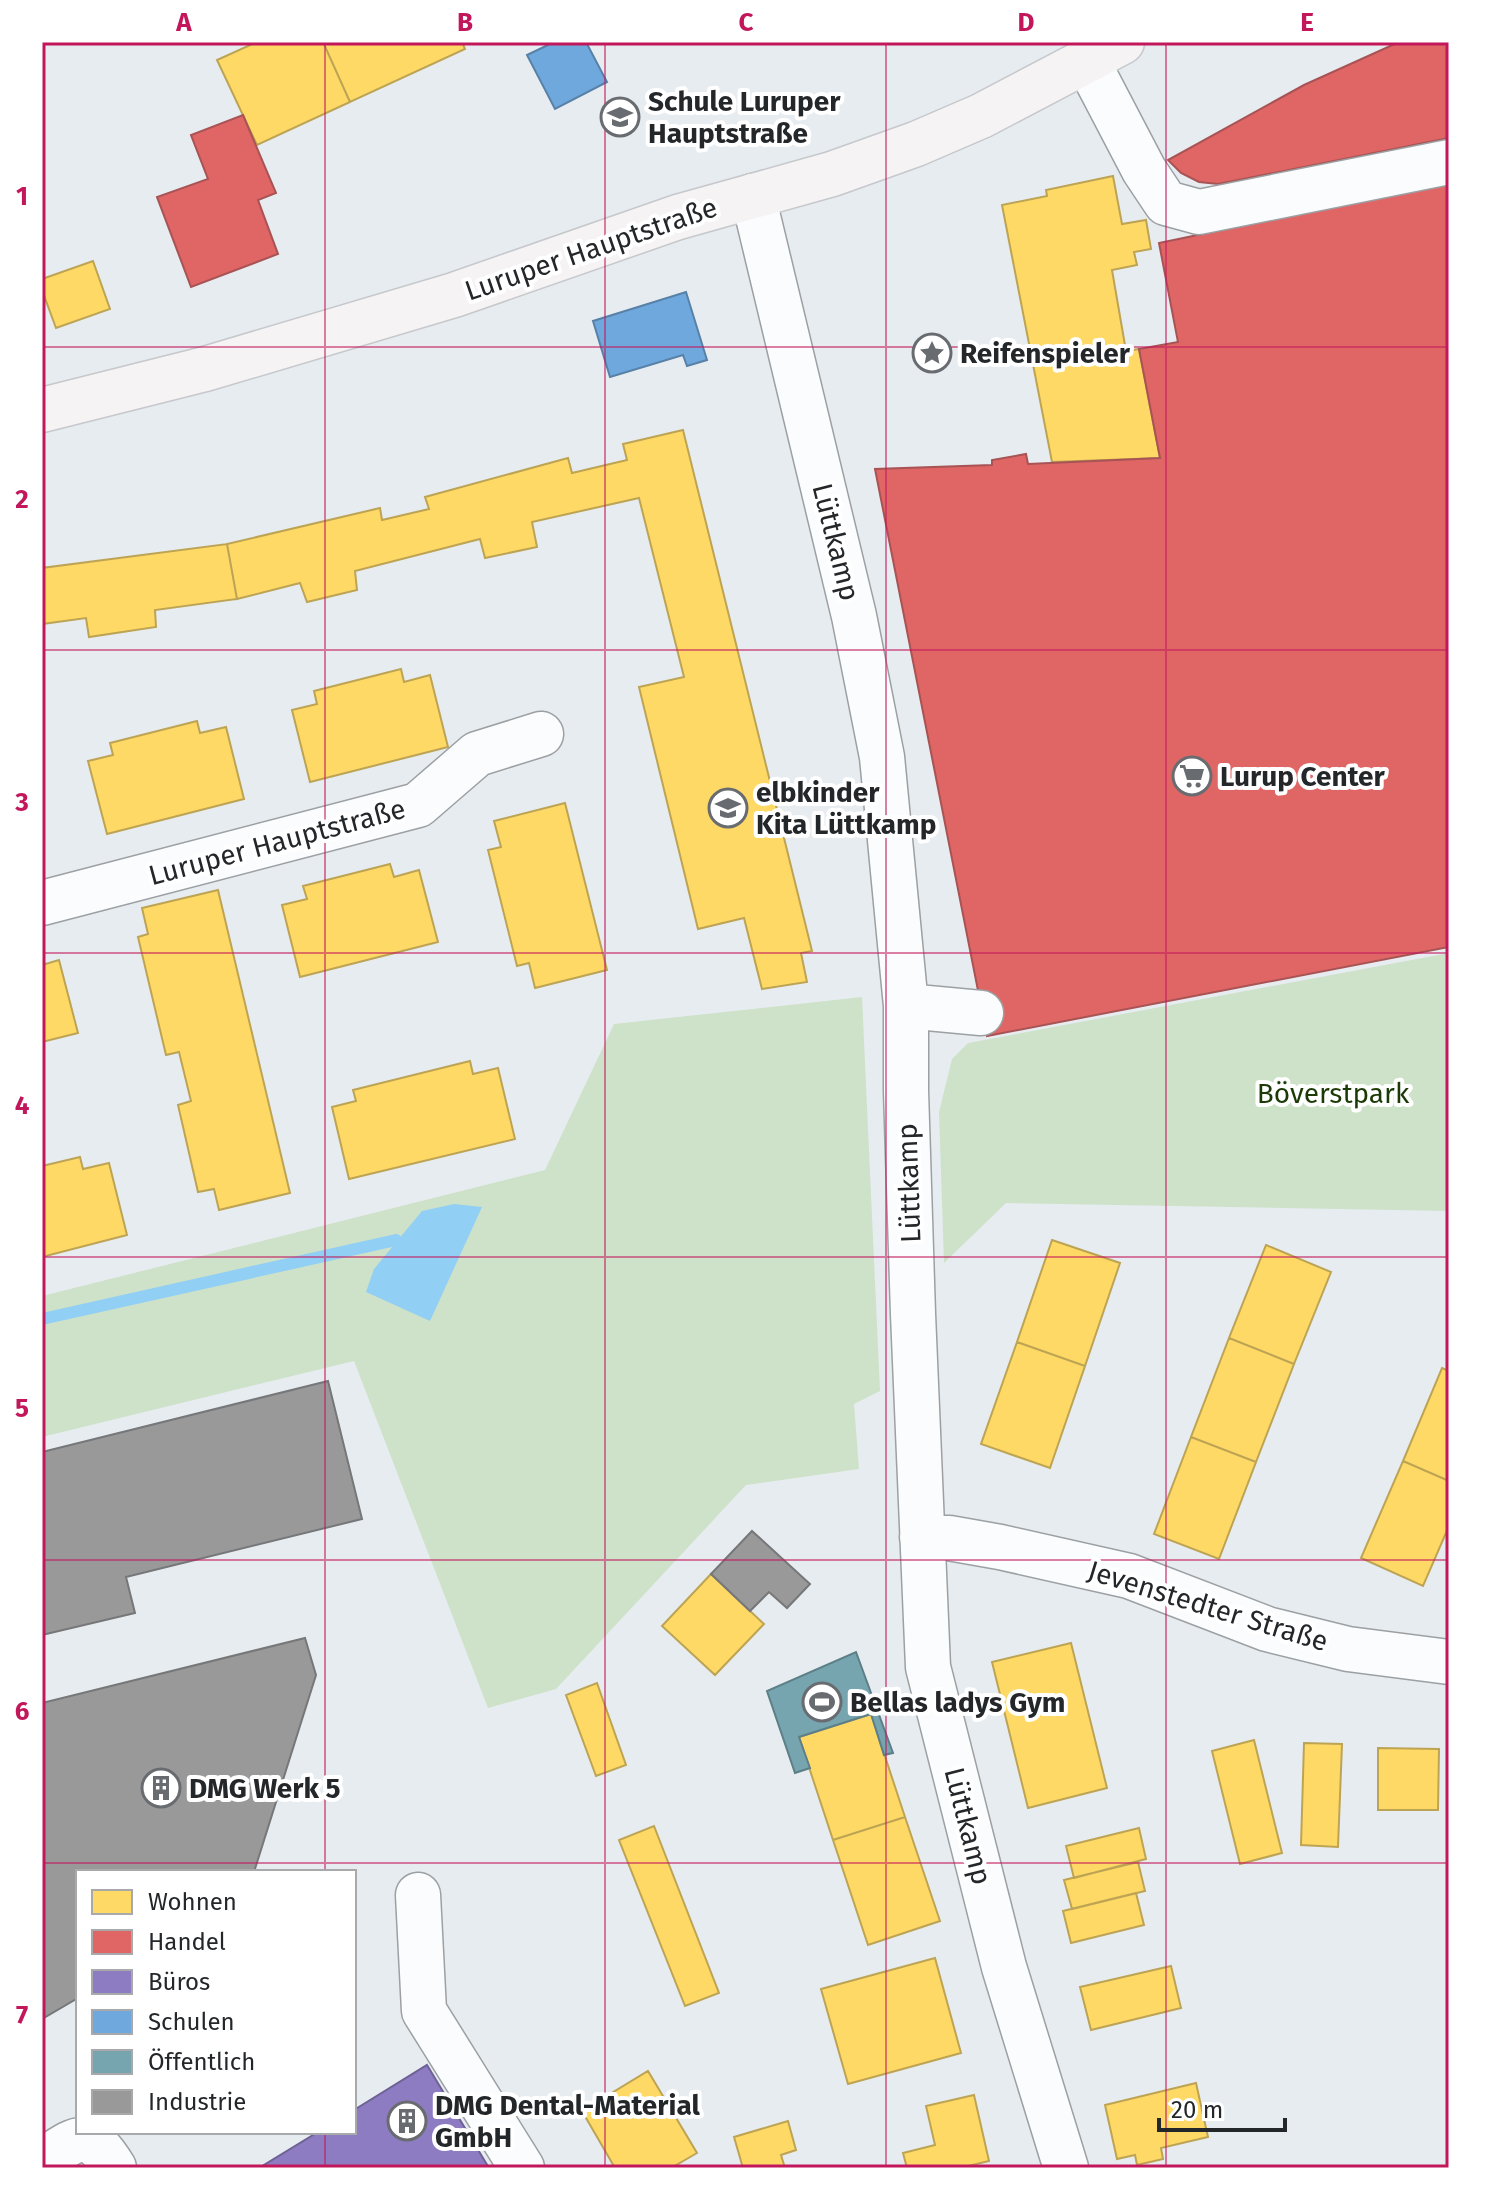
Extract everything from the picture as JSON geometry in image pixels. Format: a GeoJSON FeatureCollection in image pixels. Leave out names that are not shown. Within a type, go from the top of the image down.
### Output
{"type":"FeatureCollection","features":[{"type":"Feature","properties":{"kind":"main road","name":"Luruper Hauptstraße"},"geometry":{"type":"LineString","coordinates":[[42,410],[205,369],[454,295],[678,217],[832,174],[916,144],[981,116],[1104,50]]}},
{"type":"Feature","properties":{"kind":"street"},"geometry":{"type":"LineString","coordinates":[[1104,50],[1144,170],[1166,203],[1199,212],[1449,162]]}},
{"type":"Feature","properties":{"kind":"street","name":"Lüttkamp"},"geometry":{"type":"LineString","coordinates":[[753,196],[869,679],[882,757],[906,1006],[906,1091],[928,1667],[1004,1967],[1066,2168]]}},
{"type":"Feature","properties":{"kind":"street","name":"Luruper Hauptstraße"},"geometry":{"type":"LineString","coordinates":[[42,903],[418,805],[477,754],[541,734]]}},
{"type":"Feature","properties":{"kind":"street"},"geometry":{"type":"LineString","coordinates":[[906,1006],[981,1013]]}},
{"type":"Feature","properties":{"kind":"street","name":"Jevenstedter Straße"},"geometry":{"type":"LineString","coordinates":[[922,1537],[949,1538],[1000,1547],[1129,1576],[1267,1629],[1334,1646],[1449,1662]]}},
{"type":"Feature","properties":{"kind":"street"},"geometry":{"type":"LineString","coordinates":[[418,1895],[424,2011],[522,2168]]}},
{"type":"Feature","properties":{"kind":"street"},"geometry":{"type":"LineString","coordinates":[[42,2161],[75,2139],[90,2140],[104,2152],[114,2168]]}},
{"type":"Feature","properties":{"kind":"green space","name":"Böverstpark"},"geometry":{"type":"Polygon","coordinates":[[[1449,953],[1449,1211],[1006,1203],[944,1263],[939,1112],[952,1059],[968,1043],[1449,953]]]}},
{"type":"Feature","properties":{"kind":"green space"},"geometry":{"type":"Polygon","coordinates":[[[862,997],[880,1391],[854,1404],[859,1469],[746,1485],[556,1689],[488,1708],[354,1361],[42,1437],[42,1296],[545,1170],[614,1024],[862,997]]]}},
{"type":"Feature","properties":{"kind":"water"},"geometry":{"type":"Polygon","coordinates":[[[454,1204],[482,1207],[430,1321],[366,1292],[374,1269],[422,1211],[454,1204]]]}},
{"type":"Feature","properties":{"kind":"building: Wohnen"},"geometry":{"type":"Polygon","coordinates":[[[257,42],[323,42],[350,102],[257,145],[217,60],[257,42]]]}},
{"type":"Feature","properties":{"kind":"building: Wohnen"},"geometry":{"type":"Polygon","coordinates":[[[323,42],[462,42],[465,49],[350,102],[323,42]]]}},
{"type":"Feature","properties":{"kind":"building: Wohnen"},"geometry":{"type":"Polygon","coordinates":[[[1113,176],[1122,224],[1146,220],[1151,249],[1134,252],[1137,265],[1112,270],[1126,351],[1139,349],[1160,458],[1052,462],[1002,205],[1047,196],[1046,190],[1113,176]]]}},
{"type":"Feature","properties":{"kind":"building: Wohnen"},"geometry":{"type":"Polygon","coordinates":[[[93,261],[110,309],[56,328],[42,290],[42,279],[93,261]]]}},
{"type":"Feature","properties":{"kind":"building: Wohnen"},"geometry":{"type":"Polygon","coordinates":[[[683,430],[812,951],[801,953],[807,982],[762,989],[744,918],[698,929],[639,687],[684,677],[639,498],[532,522],[537,547],[485,558],[480,539],[355,571],[357,590],[307,602],[300,583],[237,599],[227,544],[380,508],[382,520],[429,509],[425,497],[568,458],[572,473],[627,460],[623,444],[683,430]]]}},
{"type":"Feature","properties":{"kind":"building: Wohnen"},"geometry":{"type":"Polygon","coordinates":[[[227,544],[237,599],[155,610],[156,627],[89,637],[86,618],[42,624],[42,568],[227,544]]]}},
{"type":"Feature","properties":{"kind":"building: Wohnen"},"geometry":{"type":"Polygon","coordinates":[[[401,669],[404,682],[430,675],[448,747],[310,782],[292,710],[317,704],[314,691],[401,669]]]}},
{"type":"Feature","properties":{"kind":"building: Wohnen"},"geometry":{"type":"Polygon","coordinates":[[[197,721],[200,733],[226,727],[244,799],[107,834],[88,761],[113,755],[110,743],[197,721]]]}},
{"type":"Feature","properties":{"kind":"building: Wohnen"},"geometry":{"type":"Polygon","coordinates":[[[565,803],[607,970],[535,988],[529,963],[517,966],[488,850],[501,847],[494,821],[565,803]]]}},
{"type":"Feature","properties":{"kind":"building: Wohnen"},"geometry":{"type":"Polygon","coordinates":[[[390,864],[394,877],[419,870],[438,942],[300,977],[282,905],[307,899],[303,886],[390,864]]]}},
{"type":"Feature","properties":{"kind":"building: Wohnen"},"geometry":{"type":"Polygon","coordinates":[[[218,890],[290,1193],[219,1210],[214,1189],[198,1192],[178,1105],[191,1101],[179,1052],[166,1055],[138,937],[148,934],[142,908],[218,890]]]}},
{"type":"Feature","properties":{"kind":"building: Wohnen"},"geometry":{"type":"Polygon","coordinates":[[[59,960],[78,1033],[42,1042],[42,965],[59,960]]]}},
{"type":"Feature","properties":{"kind":"building: Wohnen"},"geometry":{"type":"Polygon","coordinates":[[[470,1061],[473,1074],[498,1068],[515,1139],[349,1179],[332,1107],[356,1101],[353,1090],[470,1061]]]}},
{"type":"Feature","properties":{"kind":"building: Wohnen"},"geometry":{"type":"Polygon","coordinates":[[[80,1157],[83,1169],[109,1163],[127,1235],[42,1257],[42,1166],[80,1157]]]}},
{"type":"Feature","properties":{"kind":"building: Wohnen"},"geometry":{"type":"Polygon","coordinates":[[[1052,1240],[1120,1263],[1085,1366],[1017,1342],[1052,1240]]]}},
{"type":"Feature","properties":{"kind":"building: Wohnen"},"geometry":{"type":"Polygon","coordinates":[[[1266,1245],[1331,1272],[1294,1364],[1229,1338],[1266,1245]]]}},
{"type":"Feature","properties":{"kind":"building: Wohnen"},"geometry":{"type":"Polygon","coordinates":[[[1229,1338],[1294,1364],[1256,1462],[1191,1437],[1229,1338]]]}},
{"type":"Feature","properties":{"kind":"building: Wohnen"},"geometry":{"type":"Polygon","coordinates":[[[1017,1342],[1085,1366],[1050,1468],[981,1444],[1017,1342]]]}},
{"type":"Feature","properties":{"kind":"building: Wohnen"},"geometry":{"type":"Polygon","coordinates":[[[1442,1368],[1449,1371],[1449,1481],[1403,1461],[1442,1368]]]}},
{"type":"Feature","properties":{"kind":"building: Wohnen"},"geometry":{"type":"Polygon","coordinates":[[[1191,1437],[1256,1462],[1219,1559],[1154,1534],[1191,1437]]]}},
{"type":"Feature","properties":{"kind":"building: Wohnen"},"geometry":{"type":"Polygon","coordinates":[[[1403,1461],[1449,1481],[1449,1526],[1423,1586],[1361,1558],[1403,1461]]]}},
{"type":"Feature","properties":{"kind":"building: Wohnen"},"geometry":{"type":"Polygon","coordinates":[[[711,1574],[764,1624],[715,1675],[662,1626],[711,1574]]]}},
{"type":"Feature","properties":{"kind":"building: Wohnen"},"geometry":{"type":"Polygon","coordinates":[[[1071,1643],[1107,1788],[1028,1808],[992,1662],[1071,1643]]]}},
{"type":"Feature","properties":{"kind":"building: Wohnen"},"geometry":{"type":"Polygon","coordinates":[[[597,1683],[626,1765],[596,1776],[566,1695],[597,1683]]]}},
{"type":"Feature","properties":{"kind":"building: Wohnen"},"geometry":{"type":"Polygon","coordinates":[[[871,1714],[905,1817],[833,1840],[799,1737],[871,1714]]]}},
{"type":"Feature","properties":{"kind":"building: Wohnen"},"geometry":{"type":"Polygon","coordinates":[[[1254,1740],[1282,1853],[1240,1864],[1212,1751],[1254,1740]]]}},
{"type":"Feature","properties":{"kind":"building: Wohnen"},"geometry":{"type":"Polygon","coordinates":[[[1304,1743],[1342,1744],[1338,1847],[1301,1845],[1304,1743]]]}},
{"type":"Feature","properties":{"kind":"building: Wohnen"},"geometry":{"type":"Polygon","coordinates":[[[1378,1748],[1439,1749],[1438,1810],[1378,1810],[1378,1748]]]}},
{"type":"Feature","properties":{"kind":"building: Wohnen"},"geometry":{"type":"Polygon","coordinates":[[[905,1817],[940,1921],[868,1945],[833,1840],[905,1817]]]}},
{"type":"Feature","properties":{"kind":"building: Wohnen"},"geometry":{"type":"Polygon","coordinates":[[[654,1826],[719,1993],[685,2006],[619,1840],[654,1826]]]}},
{"type":"Feature","properties":{"kind":"building: Wohnen"},"geometry":{"type":"Polygon","coordinates":[[[1139,1828],[1146,1859],[1074,1878],[1066,1846],[1139,1828]]]}},
{"type":"Feature","properties":{"kind":"building: Wohnen"},"geometry":{"type":"Polygon","coordinates":[[[1138,1862],[1145,1891],[1072,1909],[1064,1880],[1138,1862]]]}},
{"type":"Feature","properties":{"kind":"building: Wohnen"},"geometry":{"type":"Polygon","coordinates":[[[1136,1893],[1144,1925],[1071,1943],[1063,1911],[1136,1893]]]}},
{"type":"Feature","properties":{"kind":"building: Wohnen"},"geometry":{"type":"Polygon","coordinates":[[[935,1958],[961,2053],[848,2084],[821,1989],[935,1958]]]}},
{"type":"Feature","properties":{"kind":"building: Wohnen"},"geometry":{"type":"Polygon","coordinates":[[[1171,1966],[1181,2008],[1091,2030],[1080,1987],[1171,1966]]]}},
{"type":"Feature","properties":{"kind":"building: Wohnen"},"geometry":{"type":"Polygon","coordinates":[[[648,2071],[697,2153],[671,2168],[615,2168],[582,2111],[648,2071]]]}},
{"type":"Feature","properties":{"kind":"building: Wohnen"},"geometry":{"type":"Polygon","coordinates":[[[1196,2083],[1208,2137],[1161,2148],[1163,2159],[1137,2165],[1135,2155],[1117,2159],[1105,2105],[1196,2083]]]}},
{"type":"Feature","properties":{"kind":"building: Wohnen"},"geometry":{"type":"Polygon","coordinates":[[[974,2095],[989,2161],[960,2168],[907,2168],[903,2153],[935,2145],[926,2106],[974,2095]]]}},
{"type":"Feature","properties":{"kind":"building: Wohnen"},"geometry":{"type":"Polygon","coordinates":[[[788,2121],[796,2150],[781,2155],[785,2168],[743,2168],[734,2137],[788,2121]]]}},
{"type":"Feature","properties":{"kind":"building: Handel"},"geometry":{"type":"Polygon","coordinates":[[[1399,42],[1449,42],[1449,138],[1218,184],[1199,182],[1181,173],[1168,160],[1304,85],[1399,42]]]}},
{"type":"Feature","properties":{"kind":"building: Handel"},"geometry":{"type":"Polygon","coordinates":[[[243,115],[276,193],[258,200],[278,254],[191,287],[157,197],[208,179],[191,135],[243,115]]]}},
{"type":"Feature","properties":{"kind":"building: Handel","name":"Lurup Center"},"geometry":{"type":"Polygon","coordinates":[[[1449,183],[1449,947],[987,1036],[875,469],[992,465],[992,460],[1026,454],[1028,464],[1160,458],[1139,349],[1178,342],[1159,243],[1449,183]]]}},
{"type":"Feature","properties":{"kind":"building: Büros","name":"DMG Dental-Material GmbH"},"geometry":{"type":"Polygon","coordinates":[[[427,2065],[489,2168],[259,2168],[315,2134],[356,2134],[356,2109],[427,2065]]]}},
{"type":"Feature","properties":{"kind":"building: Schulen"},"geometry":{"type":"Polygon","coordinates":[[[546,42],[586,42],[607,82],[555,109],[527,55],[548,45],[546,42]]]}},
{"type":"Feature","properties":{"kind":"building: Schulen"},"geometry":{"type":"Polygon","coordinates":[[[686,292],[707,360],[687,366],[683,355],[610,377],[593,321],[686,292]]]}},
{"type":"Feature","properties":{"kind":"building: Öffentlich","name":"Bellas ladys Gym"},"geometry":{"type":"Polygon","coordinates":[[[856,1652],[893,1753],[884,1755],[871,1714],[799,1737],[810,1768],[795,1773],[767,1691],[856,1652]]]}},
{"type":"Feature","properties":{"kind":"building: Industrie"},"geometry":{"type":"Polygon","coordinates":[[[328,1381],[362,1519],[126,1577],[135,1613],[42,1635],[42,1452],[328,1381]]]}},
{"type":"Feature","properties":{"kind":"building: Industrie"},"geometry":{"type":"Polygon","coordinates":[[[752,1531],[810,1584],[787,1608],[769,1592],[750,1611],[711,1574],[752,1531]]]}},
{"type":"Feature","properties":{"kind":"building: Industrie","name":"DMG Werk 5"},"geometry":{"type":"Polygon","coordinates":[[[305,1638],[316,1675],[255,1870],[76,1870],[76,1999],[42,2019],[42,1703],[305,1638]]]}},
{"type":"Feature","properties":{"kind":"waterway"},"geometry":{"type":"LineString","coordinates":[[42,1319],[396,1240]]}},
{"type":"Feature","properties":{"kind":"place","name":"Schule Luruper Hauptstraße"},"geometry":{"type":"Point","coordinates":[620,117]}},
{"type":"Feature","properties":{"kind":"place","name":"Reifenspieler"},"geometry":{"type":"Point","coordinates":[932,353]}},
{"type":"Feature","properties":{"kind":"place","name":"Lurup Center"},"geometry":{"type":"Point","coordinates":[1192,776]}},
{"type":"Feature","properties":{"kind":"place","name":"elbkinder Kita Lüttkamp"},"geometry":{"type":"Point","coordinates":[728,808]}},
{"type":"Feature","properties":{"kind":"place","name":"Bellas ladys Gym"},"geometry":{"type":"Point","coordinates":[822,1702]}},
{"type":"Feature","properties":{"kind":"place","name":"DMG Werk 5"},"geometry":{"type":"Point","coordinates":[161,1788]}},
{"type":"Feature","properties":{"kind":"place","name":"DMG Dental-Material GmbH"},"geometry":{"type":"Point","coordinates":[407,2121]}}]}
